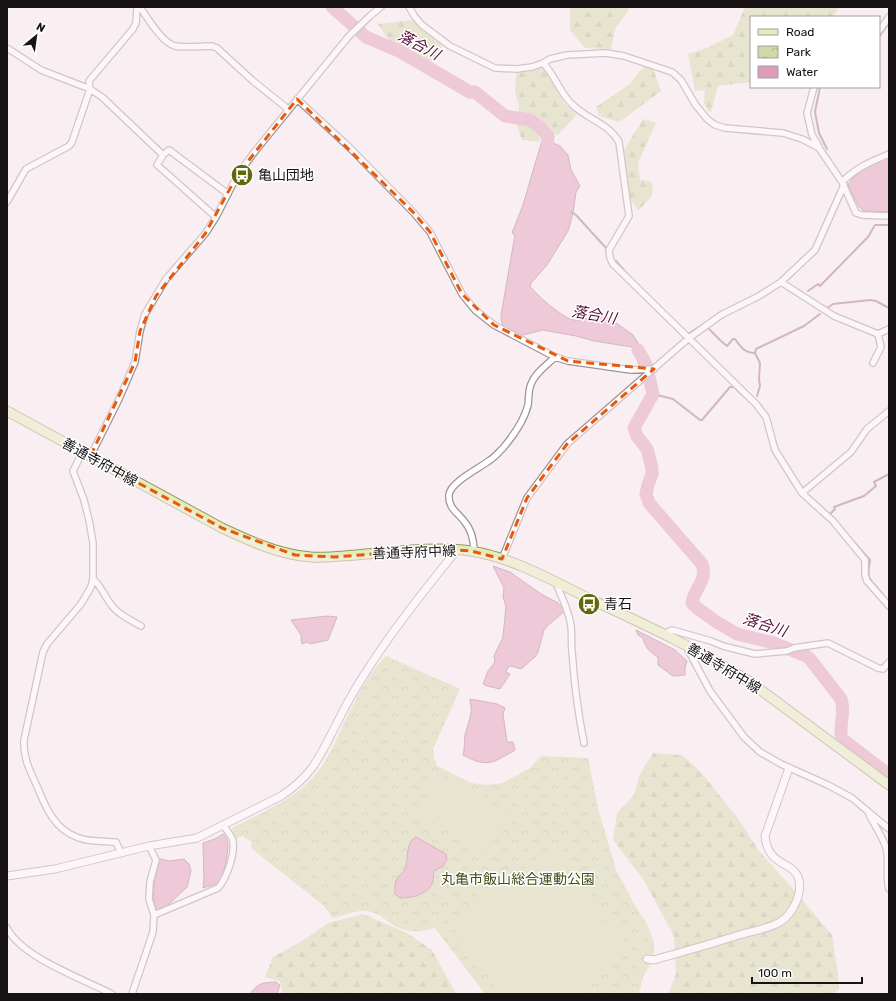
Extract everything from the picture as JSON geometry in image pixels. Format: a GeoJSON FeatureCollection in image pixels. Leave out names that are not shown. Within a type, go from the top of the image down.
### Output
{"type":"FeatureCollection","features":[{"type":"Feature","properties":{"kind":"main road","name":"善通寺府中線"},"geometry":{"type":"LineString","coordinates":[[7,411],[222,528],[249,540],[295,555],[310,557],[334,557],[404,551],[457,550],[474,552],[515,563],[664,634],[689,644],[750,682],[889,785]]}},
{"type":"Feature","properties":{"kind":"street"},"geometry":{"type":"LineString","coordinates":[[7,202],[26,169],[69,146],[72,142],[90,89],[89,81],[133,29],[136,23],[139,7]]}},
{"type":"Feature","properties":{"kind":"street"},"geometry":{"type":"LineString","coordinates":[[139,7],[168,43],[174,46],[212,46],[217,48],[252,81],[288,109]]}},
{"type":"Feature","properties":{"kind":"street"},"geometry":{"type":"LineString","coordinates":[[121,852],[116,842],[79,838],[66,831],[54,821],[46,809],[26,760],[24,751],[24,740],[43,652],[47,644],[81,604],[91,587],[93,580],[93,543],[89,520],[84,500],[72,471],[86,455],[118,399],[134,362],[145,314],[166,279],[205,234],[216,217],[238,174],[288,109],[349,36],[381,7]]}},
{"type":"Feature","properties":{"kind":"street"},"geometry":{"type":"LineString","coordinates":[[409,7],[422,25],[450,46],[495,68],[517,69],[544,63],[550,59],[567,55],[606,53],[624,56],[672,72],[681,80],[695,104],[707,119],[715,125],[725,128],[783,133],[802,138],[819,148]]}},
{"type":"Feature","properties":{"kind":"street"},"geometry":{"type":"LineString","coordinates":[[880,30],[889,17]]}},
{"type":"Feature","properties":{"kind":"street"},"geometry":{"type":"LineString","coordinates":[[7,48],[41,70],[90,89],[102,97],[163,155]]}},
{"type":"Feature","properties":{"kind":"street"},"geometry":{"type":"LineString","coordinates":[[544,63],[551,71],[564,95],[572,105],[582,113],[603,124],[614,133],[618,142],[629,216],[609,250],[610,258],[613,264],[756,404],[766,417],[775,450],[802,493],[833,522],[865,560],[865,575],[867,581],[889,606]]}},
{"type":"Feature","properties":{"kind":"street"},"geometry":{"type":"LineString","coordinates":[[814,88],[807,113],[812,135],[843,184],[856,213],[862,215],[889,216]]}},
{"type":"Feature","properties":{"kind":"street"},"geometry":{"type":"LineString","coordinates":[[297,99],[348,146],[413,212],[430,232],[462,294],[475,310],[494,325],[556,357],[568,361],[651,371]]}},
{"type":"Feature","properties":{"kind":"street"},"geometry":{"type":"LineString","coordinates":[[216,217],[188,194],[184,188],[157,165],[163,155],[169,150],[228,194]]}},
{"type":"Feature","properties":{"kind":"street"},"geometry":{"type":"LineString","coordinates":[[502,559],[527,498],[567,444],[689,338],[721,315],[759,296],[781,282],[815,250],[843,184],[853,171],[865,164],[889,154]]}},
{"type":"Feature","properties":{"kind":"street"},"geometry":{"type":"LineString","coordinates":[[781,282],[834,316],[878,334],[889,329]]}},
{"type":"Feature","properties":{"kind":"street"},"geometry":{"type":"LineString","coordinates":[[873,363],[881,347],[878,334]]}},
{"type":"Feature","properties":{"kind":"street"},"geometry":{"type":"LineString","coordinates":[[474,552],[472,535],[464,521],[453,510],[450,504],[450,492],[456,483],[492,459],[511,439],[528,406],[530,385],[540,371],[556,357]]}},
{"type":"Feature","properties":{"kind":"street"},"geometry":{"type":"LineString","coordinates":[[802,493],[851,452],[867,429],[889,411]]}},
{"type":"Feature","properties":{"kind":"street"},"geometry":{"type":"LineString","coordinates":[[7,876],[55,869],[121,852],[197,838],[281,796],[291,789],[307,775],[319,759],[344,710],[374,658],[416,600],[457,550]]}},
{"type":"Feature","properties":{"kind":"street"},"geometry":{"type":"LineString","coordinates":[[93,580],[98,584],[110,604],[117,611],[141,626]]}},
{"type":"Feature","properties":{"kind":"street"},"geometry":{"type":"LineString","coordinates":[[556,582],[560,595],[565,602],[571,625],[578,708],[584,743]]}},
{"type":"Feature","properties":{"kind":"street"},"geometry":{"type":"LineString","coordinates":[[664,634],[672,630],[755,654],[787,651],[794,648],[828,643],[878,668],[883,669],[889,662]]}},
{"type":"Feature","properties":{"kind":"street"},"geometry":{"type":"LineString","coordinates":[[689,644],[710,691],[744,737],[760,752],[789,768],[828,785],[852,798],[889,829]]}},
{"type":"Feature","properties":{"kind":"street"},"geometry":{"type":"LineString","coordinates":[[647,959],[654,960],[762,928],[780,922],[790,913],[800,888],[798,877],[792,869],[771,855],[766,846],[765,836],[789,768]]}},
{"type":"Feature","properties":{"kind":"street"},"geometry":{"type":"LineString","coordinates":[[867,810],[886,847],[889,889]]}},
{"type":"Feature","properties":{"kind":"street"},"geometry":{"type":"LineString","coordinates":[[154,915],[218,888],[223,882],[233,850],[233,839],[223,825]]}},
{"type":"Feature","properties":{"kind":"street"},"geometry":{"type":"LineString","coordinates":[[132,994],[153,932],[154,915],[149,899],[150,882],[156,860],[149,846]]}},
{"type":"Feature","properties":{"kind":"street"},"geometry":{"type":"LineString","coordinates":[[7,928],[10,934],[30,953],[112,994]]}},
{"type":"Feature","properties":{"kind":"highlighted area"},"geometry":{"type":"Polygon","coordinates":[[[297,99],[413,212],[430,232],[462,294],[494,325],[568,361],[654,369],[567,444],[527,498],[502,559],[471,551],[440,549],[334,557],[295,555],[222,528],[90,457],[135,362],[140,331],[156,296],[205,234],[238,174],[297,99]]]}},
{"type":"Feature","properties":{"kind":"green space"},"geometry":{"type":"Polygon","coordinates":[[[571,7],[628,7],[628,11],[615,29],[611,49],[585,48],[570,30],[571,7]]]}},
{"type":"Feature","properties":{"kind":"green space"},"geometry":{"type":"Polygon","coordinates":[[[745,7],[840,7],[834,16],[750,16],[750,82],[718,86],[711,112],[708,111],[704,103],[705,90],[695,91],[688,54],[707,48],[733,35],[745,7]]]}},
{"type":"Feature","properties":{"kind":"green space"},"geometry":{"type":"Polygon","coordinates":[[[411,20],[442,46],[430,65],[391,43],[378,24],[411,20]]]}},
{"type":"Feature","properties":{"kind":"green space"},"geometry":{"type":"Polygon","coordinates":[[[644,66],[653,69],[661,91],[619,122],[599,116],[596,107],[630,84],[644,66]]]}},
{"type":"Feature","properties":{"kind":"green space"},"geometry":{"type":"Polygon","coordinates":[[[543,68],[564,103],[577,115],[558,135],[552,133],[541,137],[539,142],[522,140],[517,125],[519,106],[515,92],[516,74],[543,68]]]}},
{"type":"Feature","properties":{"kind":"green space"},"geometry":{"type":"Polygon","coordinates":[[[643,119],[656,123],[638,163],[640,180],[651,181],[653,191],[649,200],[638,210],[628,196],[624,150],[643,119]]]}},
{"type":"Feature","properties":{"kind":"green space","name":"丸亀市飯山総合運動公園"},"geometry":{"type":"Polygon","coordinates":[[[386,656],[460,689],[433,749],[437,766],[471,783],[487,785],[503,783],[530,768],[541,756],[588,758],[598,808],[616,870],[648,926],[654,943],[654,954],[643,977],[639,994],[485,994],[435,928],[423,931],[405,930],[394,926],[378,914],[368,911],[357,911],[333,918],[323,905],[251,848],[252,842],[243,836],[236,838],[232,828],[288,798],[316,774],[329,755],[354,703],[366,682],[386,656]]]}},
{"type":"Feature","properties":{"kind":"green space"},"geometry":{"type":"Polygon","coordinates":[[[653,753],[682,755],[700,771],[739,820],[759,851],[832,935],[839,989],[832,994],[668,994],[676,974],[674,936],[643,879],[613,840],[617,813],[634,795],[639,776],[653,753]]]}},
{"type":"Feature","properties":{"kind":"green space"},"geometry":{"type":"Polygon","coordinates":[[[439,775],[509,815],[486,853],[417,813],[439,775]]]}},
{"type":"Feature","properties":{"kind":"green space"},"geometry":{"type":"Polygon","coordinates":[[[549,852],[556,854],[605,923],[611,919],[618,928],[625,941],[625,952],[623,958],[574,994],[502,994],[456,931],[454,926],[458,918],[545,853],[549,852]]]}},
{"type":"Feature","properties":{"kind":"green space"},"geometry":{"type":"Polygon","coordinates":[[[363,914],[407,933],[432,950],[456,994],[281,994],[282,991],[280,981],[265,977],[273,957],[302,941],[328,923],[363,914]]]}},
{"type":"Feature","properties":{"kind":"water"},"geometry":{"type":"Polygon","coordinates":[[[550,136],[553,143],[560,146],[568,155],[571,170],[580,186],[576,192],[573,213],[568,231],[547,265],[530,286],[550,306],[569,319],[581,320],[601,312],[633,335],[648,364],[639,366],[635,350],[632,347],[594,341],[543,330],[519,336],[506,328],[502,323],[501,315],[515,235],[512,233],[523,205],[543,137],[550,136]]]}},
{"type":"Feature","properties":{"kind":"water"},"geometry":{"type":"Polygon","coordinates":[[[889,157],[889,212],[864,211],[859,207],[848,185],[861,171],[889,157]]]}},
{"type":"Feature","properties":{"kind":"water"},"geometry":{"type":"Polygon","coordinates":[[[493,566],[510,572],[541,594],[558,603],[565,611],[544,630],[538,652],[535,657],[521,669],[511,666],[508,667],[506,672],[510,674],[500,689],[483,684],[488,671],[495,662],[494,656],[503,637],[506,606],[503,597],[504,588],[493,566]]]}},
{"type":"Feature","properties":{"kind":"water"},"geometry":{"type":"Polygon","coordinates":[[[327,616],[337,617],[328,640],[310,644],[307,642],[302,644],[301,635],[291,620],[327,616]]]}},
{"type":"Feature","properties":{"kind":"water"},"geometry":{"type":"Polygon","coordinates":[[[636,630],[675,650],[687,661],[685,675],[673,676],[658,665],[658,657],[648,649],[643,638],[638,635],[636,630]]]}},
{"type":"Feature","properties":{"kind":"water"},"geometry":{"type":"Polygon","coordinates":[[[470,699],[497,704],[505,708],[503,714],[507,742],[513,742],[515,750],[495,761],[484,763],[478,762],[463,755],[465,735],[471,710],[470,699]]]}},
{"type":"Feature","properties":{"kind":"water"},"geometry":{"type":"Polygon","coordinates":[[[223,834],[227,839],[228,845],[226,863],[220,880],[203,888],[203,843],[215,839],[223,834]]]}},
{"type":"Feature","properties":{"kind":"water"},"geometry":{"type":"Polygon","coordinates":[[[416,837],[446,854],[447,859],[443,866],[434,871],[433,883],[430,888],[423,893],[414,896],[400,898],[395,894],[397,878],[405,870],[410,843],[416,837]]]}},
{"type":"Feature","properties":{"kind":"water"},"geometry":{"type":"Polygon","coordinates":[[[160,859],[169,861],[184,859],[189,864],[191,871],[187,887],[168,905],[156,911],[154,903],[154,884],[160,859]]]}},
{"type":"Feature","properties":{"kind":"water"},"geometry":{"type":"Polygon","coordinates":[[[276,982],[280,985],[277,994],[250,994],[258,985],[276,982]]]}},
{"type":"Feature","properties":{"kind":"waterway","name":"落合川"},"geometry":{"type":"LineString","coordinates":[[332,7],[366,37],[399,51],[470,92],[475,92],[505,116],[530,120],[540,127],[548,136],[547,153]]}},
{"type":"Feature","properties":{"kind":"waterway"},"geometry":{"type":"LineString","coordinates":[[880,36],[889,23]]}},
{"type":"Feature","properties":{"kind":"waterway"},"geometry":{"type":"LineString","coordinates":[[820,88],[815,112],[819,133],[827,149]]}},
{"type":"Feature","properties":{"kind":"waterway"},"geometry":{"type":"LineString","coordinates":[[571,212],[576,215],[606,248]]}},
{"type":"Feature","properties":{"kind":"waterway"},"geometry":{"type":"LineString","coordinates":[[808,291],[818,284],[820,286],[868,237],[875,225],[889,225]]}},
{"type":"Feature","properties":{"kind":"waterway"},"geometry":{"type":"LineString","coordinates":[[616,261],[628,275]]}},
{"type":"Feature","properties":{"kind":"waterway"},"geometry":{"type":"LineString","coordinates":[[826,309],[833,304],[870,300],[876,301],[889,308]]}},
{"type":"Feature","properties":{"kind":"waterway"},"geometry":{"type":"LineString","coordinates":[[654,301],[688,334],[705,323]]}},
{"type":"Feature","properties":{"kind":"waterway"},"geometry":{"type":"LineString","coordinates":[[757,396],[760,386],[760,363],[755,353],[756,349],[804,326],[820,314]]}},
{"type":"Feature","properties":{"kind":"waterway"},"geometry":{"type":"LineString","coordinates":[[709,329],[727,346],[733,339],[735,339],[745,351],[755,353]]}},
{"type":"Feature","properties":{"kind":"waterway","name":"落合川"},"geometry":{"type":"LineString","coordinates":[[638,350],[646,364],[653,394],[634,428],[637,436],[647,449],[652,468],[652,474],[646,494],[649,503],[702,564],[702,580],[692,603],[715,621],[737,634],[774,643],[810,659],[841,699],[843,709],[841,729],[842,739],[889,775]]}},
{"type":"Feature","properties":{"kind":"waterway"},"geometry":{"type":"LineString","coordinates":[[653,394],[673,399],[700,420],[702,420],[730,387],[734,387],[750,402]]}},
{"type":"Feature","properties":{"kind":"waterway"},"geometry":{"type":"LineString","coordinates":[[834,519],[830,514],[835,509],[834,507],[864,496],[876,486],[874,482],[889,474]]}},
{"type":"Feature","properties":{"kind":"waterway"},"geometry":{"type":"LineString","coordinates":[[853,541],[870,560],[870,580],[882,594]]}},
{"type":"Feature","properties":{"kind":"place","name":"亀山団地"},"geometry":{"type":"Point","coordinates":[242,175]}},
{"type":"Feature","properties":{"kind":"place","name":"青石"},"geometry":{"type":"Point","coordinates":[589,604]}}]}
